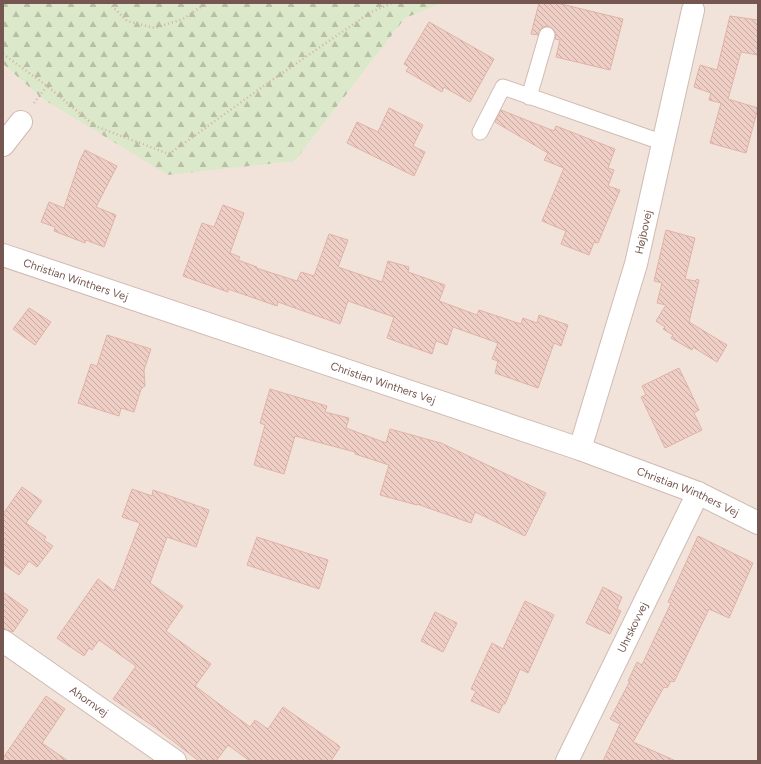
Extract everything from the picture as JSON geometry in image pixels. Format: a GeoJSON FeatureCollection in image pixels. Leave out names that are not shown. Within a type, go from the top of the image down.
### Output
{"type":"FeatureCollection","features":[{"type":"Feature","properties":{"kind":"street","name":"Højbovej"},"geometry":{"type":"LineString","coordinates":[[580,449],[636,264],[693,10]]}},
{"type":"Feature","properties":{"kind":"street"},"geometry":{"type":"LineString","coordinates":[[3,145],[21,122]]}},
{"type":"Feature","properties":{"kind":"street","name":"Christian Winthers Vej"},"geometry":{"type":"LineString","coordinates":[[3,255],[580,449],[698,493],[758,523]]}},
{"type":"Feature","properties":{"kind":"street","name":"Uhrskovvej"},"geometry":{"type":"LineString","coordinates":[[567,761],[698,493]]}},
{"type":"Feature","properties":{"kind":"street","name":"Ahornvej"},"geometry":{"type":"LineString","coordinates":[[3,641],[175,761]]}},
{"type":"Feature","properties":{"kind":"lane"},"geometry":{"type":"LineString","coordinates":[[530,96],[546,35]]}},
{"type":"Feature","properties":{"kind":"lane"},"geometry":{"type":"LineString","coordinates":[[480,132],[503,87],[664,143]]}},
{"type":"Feature","properties":{"kind":"path"},"geometry":{"type":"LineString","coordinates":[[109,3],[127,21],[155,28],[183,19],[206,3]]}},
{"type":"Feature","properties":{"kind":"path"},"geometry":{"type":"LineString","coordinates":[[3,54],[47,86],[95,126],[169,154],[265,85],[371,12],[392,3]]}},
{"type":"Feature","properties":{"kind":"shaded area"},"geometry":{"type":"Polygon","coordinates":[[[443,3],[758,3],[758,761],[3,761],[3,64],[43,99],[295,161],[405,18],[443,3]]]}},
{"type":"Feature","properties":{"kind":"green space"},"geometry":{"type":"Polygon","coordinates":[[[3,3],[443,3],[405,18],[295,161],[168,175],[43,99],[3,64],[3,3]]]}},
{"type":"Feature","properties":{"kind":"building"},"geometry":{"type":"Polygon","coordinates":[[[539,3],[557,3],[623,19],[610,70],[556,57],[560,40],[555,39],[556,33],[550,27],[545,26],[541,29],[538,35],[531,34],[539,3]]]}},
{"type":"Feature","properties":{"kind":"building"},"geometry":{"type":"Polygon","coordinates":[[[730,16],[758,20],[758,55],[741,52],[728,99],[758,108],[746,153],[710,143],[721,103],[709,100],[711,93],[694,87],[700,65],[717,70],[730,16]]]}},
{"type":"Feature","properties":{"kind":"building"},"geometry":{"type":"Polygon","coordinates":[[[429,22],[494,59],[470,102],[444,87],[442,92],[406,71],[409,67],[404,64],[429,22]]]}},
{"type":"Feature","properties":{"kind":"building"},"geometry":{"type":"Polygon","coordinates":[[[389,108],[423,125],[413,146],[425,152],[414,176],[347,143],[357,122],[378,132],[389,108]]]}},
{"type":"Feature","properties":{"kind":"building"},"geometry":{"type":"Polygon","coordinates":[[[501,110],[554,131],[556,126],[615,149],[608,168],[614,170],[608,186],[620,190],[598,243],[594,242],[589,255],[561,244],[566,231],[542,221],[564,168],[544,160],[548,153],[495,122],[501,110]]]}},
{"type":"Feature","properties":{"kind":"building"},"geometry":{"type":"Polygon","coordinates":[[[85,150],[117,166],[96,207],[116,215],[104,247],[86,240],[85,243],[54,231],[55,227],[41,222],[49,202],[64,208],[80,160],[85,150]]]}},
{"type":"Feature","properties":{"kind":"building"},"geometry":{"type":"Polygon","coordinates":[[[223,205],[244,213],[230,253],[240,257],[238,260],[257,267],[256,268],[297,281],[301,272],[314,276],[329,234],[348,240],[338,267],[382,282],[388,261],[409,267],[408,272],[445,285],[439,301],[477,315],[479,310],[521,324],[523,318],[537,323],[539,315],[568,325],[561,346],[554,343],[538,388],[495,373],[498,361],[492,359],[498,343],[453,327],[447,345],[436,341],[432,354],[387,338],[394,317],[348,301],[340,324],[278,302],[277,306],[228,289],[228,292],[183,276],[202,223],[214,227],[223,205]]]}},
{"type":"Feature","properties":{"kind":"building"},"geometry":{"type":"Polygon","coordinates":[[[666,230],[695,238],[685,279],[695,281],[697,279],[699,280],[689,322],[727,345],[717,362],[693,347],[692,350],[671,338],[673,335],[663,329],[665,327],[656,321],[666,305],[657,303],[662,283],[654,281],[666,230]]]}},
{"type":"Feature","properties":{"kind":"building"},"geometry":{"type":"Polygon","coordinates":[[[29,308],[51,322],[35,345],[13,329],[29,308]]]}},
{"type":"Feature","properties":{"kind":"building"},"geometry":{"type":"Polygon","coordinates":[[[107,335],[151,349],[144,370],[145,386],[141,389],[134,412],[121,408],[119,416],[78,403],[91,364],[97,366],[107,335]]]}},
{"type":"Feature","properties":{"kind":"building"},"geometry":{"type":"Polygon","coordinates":[[[679,368],[699,410],[694,413],[702,430],[665,448],[641,397],[646,395],[642,386],[679,368]]]}},
{"type":"Feature","properties":{"kind":"building"},"geometry":{"type":"Polygon","coordinates":[[[270,389],[327,406],[325,412],[349,418],[346,428],[386,443],[390,429],[441,443],[546,493],[525,536],[475,512],[471,523],[417,504],[380,495],[389,465],[355,454],[355,452],[295,436],[284,474],[254,465],[265,425],[260,423],[270,389]]]}},
{"type":"Feature","properties":{"kind":"building"},"geometry":{"type":"Polygon","coordinates":[[[22,487],[42,501],[26,523],[46,537],[44,540],[53,546],[37,567],[29,561],[19,575],[3,564],[3,514],[22,487]]]}},
{"type":"Feature","properties":{"kind":"building"},"geometry":{"type":"Polygon","coordinates":[[[132,489],[152,496],[153,490],[209,510],[196,547],[167,537],[150,583],[183,606],[166,631],[211,664],[195,686],[250,727],[255,720],[268,729],[283,707],[340,747],[331,761],[250,761],[228,745],[216,761],[199,761],[156,728],[113,699],[136,666],[99,640],[92,650],[89,648],[84,656],[57,638],[98,579],[114,591],[140,523],[122,517],[132,489]]]}},
{"type":"Feature","properties":{"kind":"building"},"geometry":{"type":"Polygon","coordinates":[[[698,536],[753,563],[729,618],[709,609],[674,682],[671,681],[667,688],[664,687],[633,742],[676,761],[603,761],[620,724],[610,719],[630,681],[628,681],[637,662],[642,665],[671,603],[668,602],[698,536]]]}},
{"type":"Feature","properties":{"kind":"building"},"geometry":{"type":"Polygon","coordinates":[[[257,537],[328,560],[319,589],[247,565],[257,537]]]}},
{"type":"Feature","properties":{"kind":"building"},"geometry":{"type":"Polygon","coordinates":[[[603,587],[622,597],[617,609],[621,611],[610,634],[586,623],[603,587]]]}},
{"type":"Feature","properties":{"kind":"building"},"geometry":{"type":"Polygon","coordinates":[[[3,592],[28,610],[13,632],[3,629],[3,592]]]}},
{"type":"Feature","properties":{"kind":"building"},"geometry":{"type":"Polygon","coordinates":[[[525,601],[554,615],[528,673],[520,669],[505,704],[503,704],[499,713],[471,701],[476,691],[471,689],[492,643],[503,649],[525,601]]]}},
{"type":"Feature","properties":{"kind":"building"},"geometry":{"type":"Polygon","coordinates":[[[435,612],[457,623],[443,652],[421,641],[435,612]]]}},
{"type":"Feature","properties":{"kind":"building"},"geometry":{"type":"Polygon","coordinates":[[[46,696],[65,709],[42,743],[68,761],[3,761],[3,758],[46,696]]]}}]}
